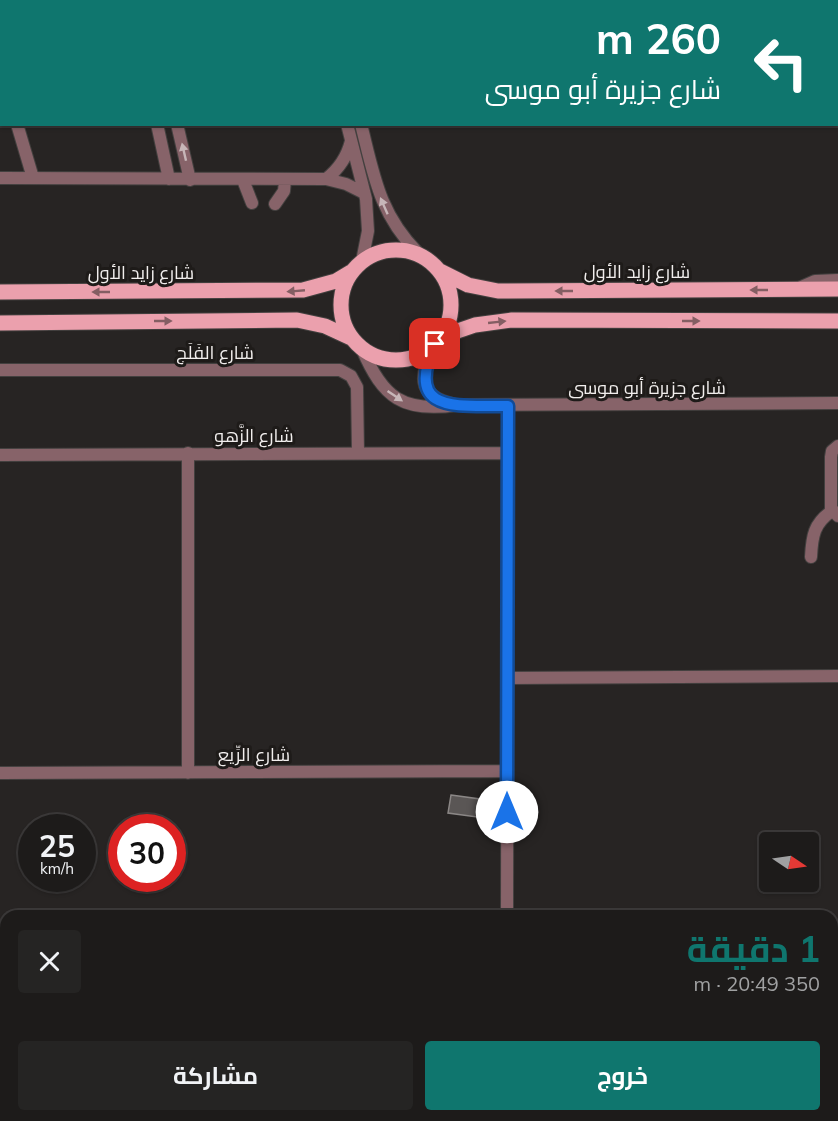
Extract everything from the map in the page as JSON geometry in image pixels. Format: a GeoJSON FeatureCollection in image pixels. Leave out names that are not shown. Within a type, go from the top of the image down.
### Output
{"type":"FeatureCollection","features":[{"type":"Feature","properties":{"kind":"main road"},"geometry":{"type":"LineString","coordinates":[[357,344],[342,320],[340,300],[346,281],[370,256],[389,250],[418,253],[440,271],[445,280],[451,299],[449,319],[438,341]]}},
{"type":"Feature","properties":{"kind":"main road","name":"شارع زايد الأول"},"geometry":{"type":"LineString","coordinates":[[0,292],[303,290],[328,284],[357,267]]}},
{"type":"Feature","properties":{"kind":"main road","name":"شارع زايد الأول"},"geometry":{"type":"LineString","coordinates":[[440,271],[468,285],[498,291],[838,290]]}},
{"type":"Feature","properties":{"kind":"main road"},"geometry":{"type":"LineString","coordinates":[[0,323],[297,320],[325,326],[378,358],[404,360],[420,355],[438,341],[475,325],[512,320],[838,321]]}},
{"type":"Feature","properties":{"kind":"street"},"geometry":{"type":"LineString","coordinates":[[18,126],[33,178]]}},
{"type":"Feature","properties":{"kind":"street"},"geometry":{"type":"LineString","coordinates":[[157,126],[169,179]]}},
{"type":"Feature","properties":{"kind":"street"},"geometry":{"type":"LineString","coordinates":[[177,126],[190,180]]}},
{"type":"Feature","properties":{"kind":"street"},"geometry":{"type":"LineString","coordinates":[[348,126],[364,194],[368,231],[357,267]]}},
{"type":"Feature","properties":{"kind":"street"},"geometry":{"type":"LineString","coordinates":[[362,126],[375,180],[386,212],[406,241],[418,253]]}},
{"type":"Feature","properties":{"kind":"street"},"geometry":{"type":"LineString","coordinates":[[326,179],[345,158],[351,139]]}},
{"type":"Feature","properties":{"kind":"street"},"geometry":{"type":"LineString","coordinates":[[0,178],[326,179],[346,184],[364,194]]}},
{"type":"Feature","properties":{"kind":"street"},"geometry":{"type":"LineString","coordinates":[[243,180],[252,203]]}},
{"type":"Feature","properties":{"kind":"street"},"geometry":{"type":"LineString","coordinates":[[275,204],[284,191],[285,180]]}},
{"type":"Feature","properties":{"kind":"street"},"geometry":{"type":"LineString","coordinates":[[797,290],[815,281],[838,280]]}},
{"type":"Feature","properties":{"kind":"street","name":"شارع جزيرة أبو موسى"},"geometry":{"type":"LineString","coordinates":[[438,341],[427,362],[424,385],[433,397],[457,405]]}},
{"type":"Feature","properties":{"kind":"street","name":"شارع جزيرة أبو موسى"},"geometry":{"type":"LineString","coordinates":[[357,344],[377,380],[399,400],[423,408],[457,405],[838,403]]}},
{"type":"Feature","properties":{"kind":"street","name":"شارع الفَلَج"},"geometry":{"type":"LineString","coordinates":[[0,370],[340,370],[351,376],[357,387],[358,452]]}},
{"type":"Feature","properties":{"kind":"street"},"geometry":{"type":"LineString","coordinates":[[507,910],[508,406]]}},
{"type":"Feature","properties":{"kind":"street"},"geometry":{"type":"LineString","coordinates":[[811,557],[812,534],[821,520],[835,514],[831,453],[838,446]]}},
{"type":"Feature","properties":{"kind":"street"},"geometry":{"type":"LineString","coordinates":[[188,453],[188,773]]}},
{"type":"Feature","properties":{"kind":"street","name":"شارع الزَّهو"},"geometry":{"type":"LineString","coordinates":[[0,455],[508,453]]}},
{"type":"Feature","properties":{"kind":"street"},"geometry":{"type":"LineString","coordinates":[[507,678],[838,676]]}},
{"type":"Feature","properties":{"kind":"street","name":"شارع الرِّيع"},"geometry":{"type":"LineString","coordinates":[[0,773],[507,771]]}},
{"type":"Feature","properties":{"kind":"building"},"geometry":{"type":"Polygon","coordinates":[[[451,795],[480,799],[477,817],[448,813],[451,795]]]}},
{"type":"Feature","properties":{"kind":"route"},"geometry":{"type":"LineString","coordinates":[[435,344],[424,374],[424,385],[433,397],[457,405],[508,406],[507,812]]}}]}
